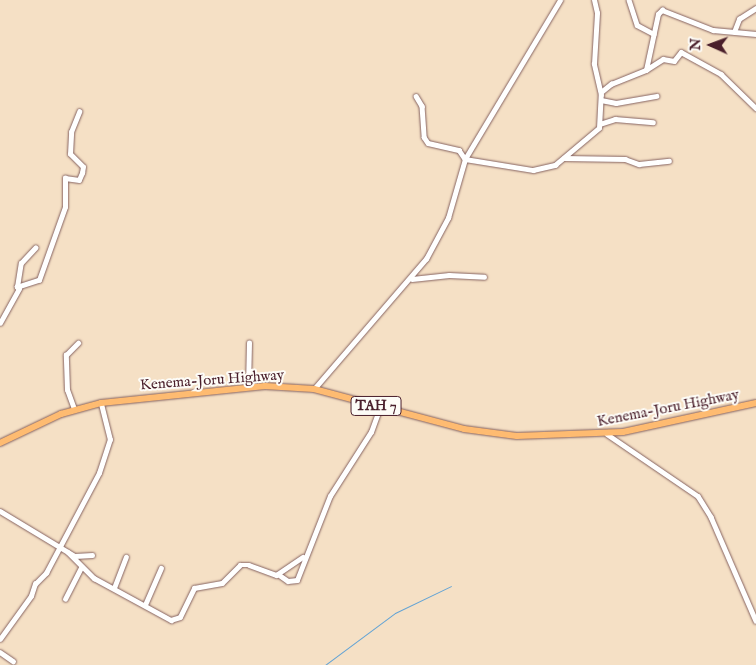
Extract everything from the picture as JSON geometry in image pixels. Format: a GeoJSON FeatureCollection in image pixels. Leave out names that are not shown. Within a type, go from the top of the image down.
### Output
{"type":"FeatureCollection","features":[{"type":"Feature","properties":{"kind":"highway","name":"Kenema-Joru Highway"},"geometry":{"type":"LineString","coordinates":[[0,443],[74,409],[101,403],[248,387],[314,389],[490,434],[529,436],[607,434],[756,404]]}},
{"type":"Feature","properties":{"kind":"street"},"geometry":{"type":"LineString","coordinates":[[314,389],[411,280],[446,225],[465,159],[560,0]]}},
{"type":"Feature","properties":{"kind":"street"},"geometry":{"type":"LineString","coordinates":[[416,96],[422,106],[425,140],[459,150],[465,159],[538,170],[555,165],[593,136],[600,124],[601,92],[594,64],[597,13],[594,0]]}},
{"type":"Feature","properties":{"kind":"street"},"geometry":{"type":"LineString","coordinates":[[628,0],[637,25],[654,34]]}},
{"type":"Feature","properties":{"kind":"street"},"geometry":{"type":"LineString","coordinates":[[734,32],[739,19],[756,8]]}},
{"type":"Feature","properties":{"kind":"street"},"geometry":{"type":"LineString","coordinates":[[756,8],[756,16]]}},
{"type":"Feature","properties":{"kind":"street"},"geometry":{"type":"LineString","coordinates":[[646,70],[654,34],[662,10],[704,28],[756,34]]}},
{"type":"Feature","properties":{"kind":"street"},"geometry":{"type":"LineString","coordinates":[[601,92],[611,84],[646,70],[663,59],[674,61],[681,52],[721,74],[756,108]]}},
{"type":"Feature","properties":{"kind":"street"},"geometry":{"type":"LineString","coordinates":[[601,100],[616,103],[656,96]]}},
{"type":"Feature","properties":{"kind":"street"},"geometry":{"type":"LineString","coordinates":[[17,287],[38,280],[64,207],[65,178],[79,180],[82,173],[83,167],[70,154],[71,132],[79,112]]}},
{"type":"Feature","properties":{"kind":"street"},"geometry":{"type":"LineString","coordinates":[[600,124],[615,119],[652,122]]}},
{"type":"Feature","properties":{"kind":"street"},"geometry":{"type":"LineString","coordinates":[[564,158],[625,158],[639,164],[669,161]]}},
{"type":"Feature","properties":{"kind":"street"},"geometry":{"type":"LineString","coordinates":[[0,323],[19,289],[17,287],[21,263],[35,248]]}},
{"type":"Feature","properties":{"kind":"street"},"geometry":{"type":"LineString","coordinates":[[411,280],[449,274],[484,276]]}},
{"type":"Feature","properties":{"kind":"street"},"geometry":{"type":"LineString","coordinates":[[74,409],[67,390],[66,355],[78,343]]}},
{"type":"Feature","properties":{"kind":"street"},"geometry":{"type":"LineString","coordinates":[[248,387],[249,343]]}},
{"type":"Feature","properties":{"kind":"street"},"geometry":{"type":"LineString","coordinates":[[0,639],[16,620],[31,596],[35,584],[46,573],[59,546],[78,516],[103,462],[106,447],[109,445],[101,403]]}},
{"type":"Feature","properties":{"kind":"street"},"geometry":{"type":"LineString","coordinates":[[68,552],[81,567],[114,588],[175,620],[181,615],[194,588],[222,583],[240,565],[249,565],[278,574],[288,581],[296,581],[303,557],[330,496],[372,432],[380,407]]}},
{"type":"Feature","properties":{"kind":"street"},"geometry":{"type":"LineString","coordinates":[[607,434],[698,496],[711,517],[756,620]]}},
{"type":"Feature","properties":{"kind":"street"},"geometry":{"type":"LineString","coordinates":[[0,510],[75,556],[92,555]]}},
{"type":"Feature","properties":{"kind":"street"},"geometry":{"type":"LineString","coordinates":[[114,588],[126,557]]}},
{"type":"Feature","properties":{"kind":"street"},"geometry":{"type":"LineString","coordinates":[[278,574],[303,557]]}},
{"type":"Feature","properties":{"kind":"street"},"geometry":{"type":"LineString","coordinates":[[65,599],[81,567]]}},
{"type":"Feature","properties":{"kind":"street"},"geometry":{"type":"LineString","coordinates":[[145,605],[161,568]]}},
{"type":"Feature","properties":{"kind":"street"},"geometry":{"type":"LineString","coordinates":[[0,652],[13,661]]}},
{"type":"Feature","properties":{"kind":"waterway"},"geometry":{"type":"LineString","coordinates":[[325,665],[395,613],[451,586]]}}]}
